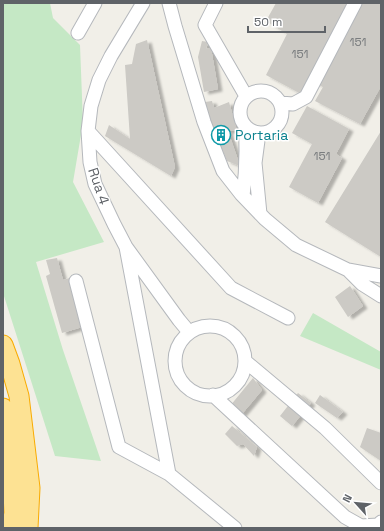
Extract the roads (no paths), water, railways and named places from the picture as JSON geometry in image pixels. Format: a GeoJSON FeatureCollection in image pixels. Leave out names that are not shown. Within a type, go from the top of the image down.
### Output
{"type":"FeatureCollection","features":[{"type":"Feature","properties":{"kind":"highway"},"geometry":{"type":"LineString","coordinates":[[3,345],[19,396],[30,488],[28,528]]}},
{"type":"Feature","properties":{"kind":"highway"},"geometry":{"type":"LineString","coordinates":[[3,408],[11,452],[14,513],[11,528]]}},
{"type":"Feature","properties":{"kind":"street"},"geometry":{"type":"LineString","coordinates":[[78,32],[95,3]]}},
{"type":"Feature","properties":{"kind":"street","name":"Rua 4"},"geometry":{"type":"LineString","coordinates":[[143,3],[111,56],[99,80],[91,106],[88,131],[90,162],[95,184],[126,247],[189,332]]}},
{"type":"Feature","properties":{"kind":"street"},"geometry":{"type":"LineString","coordinates":[[169,3],[204,122],[223,171],[260,214],[296,245],[348,270],[381,276]]}},
{"type":"Feature","properties":{"kind":"street"},"geometry":{"type":"LineString","coordinates":[[216,3],[205,24],[246,96]]}},
{"type":"Feature","properties":{"kind":"street"},"geometry":{"type":"LineString","coordinates":[[280,103],[293,104],[306,97],[355,3]]}},
{"type":"Feature","properties":{"kind":"street"},"geometry":{"type":"LineString","coordinates":[[263,90],[270,92],[280,103],[282,110],[278,124],[273,129],[266,132],[259,133],[249,130],[240,120],[240,105],[246,96],[256,91],[263,90]]}},
{"type":"Feature","properties":{"kind":"street"},"geometry":{"type":"LineString","coordinates":[[243,196],[246,172],[245,126]]}},
{"type":"Feature","properties":{"kind":"street"},"geometry":{"type":"LineString","coordinates":[[88,131],[231,288],[288,318]]}},
{"type":"Feature","properties":{"kind":"street"},"geometry":{"type":"LineString","coordinates":[[259,133],[255,163],[260,214]]}},
{"type":"Feature","properties":{"kind":"street"},"geometry":{"type":"LineString","coordinates":[[126,247],[169,474]]}},
{"type":"Feature","properties":{"kind":"street"},"geometry":{"type":"LineString","coordinates":[[348,270],[362,284],[381,296]]}},
{"type":"Feature","properties":{"kind":"street"},"geometry":{"type":"LineString","coordinates":[[76,281],[119,447],[169,474],[235,528]]}},
{"type":"Feature","properties":{"kind":"street"},"geometry":{"type":"LineString","coordinates":[[214,326],[226,329],[236,337],[243,348],[245,361],[242,373],[235,384],[225,392],[213,395],[200,394],[188,388],[180,379],[176,367],[176,354],[180,342],[189,332],[201,327],[214,326]]}},
{"type":"Feature","properties":{"kind":"street"},"geometry":{"type":"LineString","coordinates":[[245,361],[325,428],[381,483]]}},
{"type":"Feature","properties":{"kind":"street"},"geometry":{"type":"LineString","coordinates":[[213,395],[345,516],[361,526],[378,525],[381,522]]}},
{"type":"Feature","properties":{"kind":"place","name":"Portaria"},"geometry":{"type":"Point","coordinates":[221,135]}}]}
